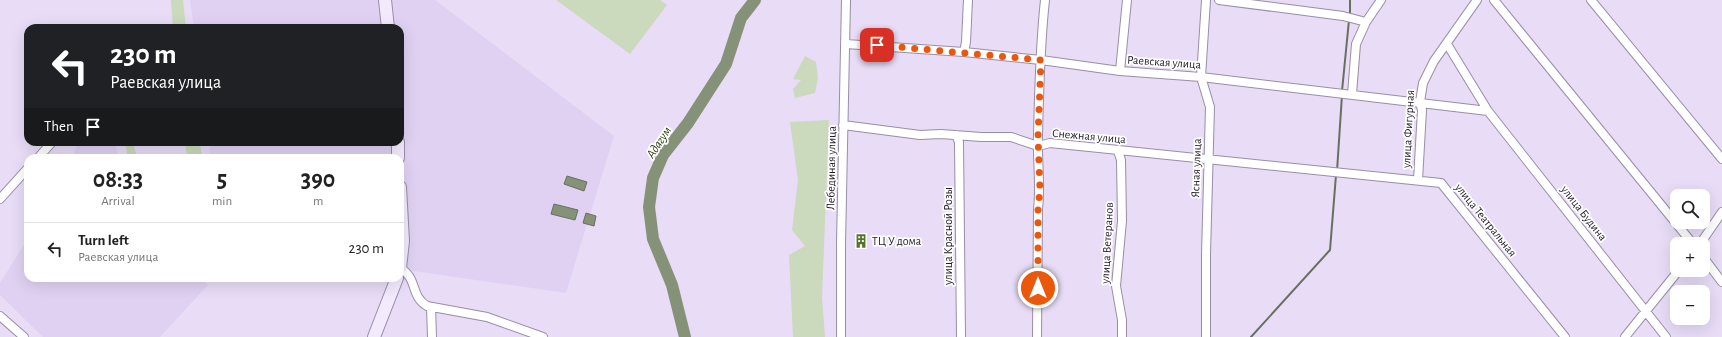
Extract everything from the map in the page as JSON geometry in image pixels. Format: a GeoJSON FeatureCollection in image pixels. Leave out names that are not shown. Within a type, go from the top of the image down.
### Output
{"type":"FeatureCollection","features":[{"type":"Feature","properties":{"kind":"main road"},"geometry":{"type":"LineString","coordinates":[[385,0],[388,24]]}},
{"type":"Feature","properties":{"kind":"main road"},"geometry":{"type":"LineString","coordinates":[[374,337],[395,282]]}},
{"type":"Feature","properties":{"kind":"street","name":"Лебединая улица"},"geometry":{"type":"LineString","coordinates":[[841,337],[846,0]]}},
{"type":"Feature","properties":{"kind":"street"},"geometry":{"type":"LineString","coordinates":[[964,52],[966,42],[968,0]]}},
{"type":"Feature","properties":{"kind":"street"},"geometry":{"type":"LineString","coordinates":[[1038,337],[1038,209],[1040,190],[1038,146],[1041,60],[1046,0]]}},
{"type":"Feature","properties":{"kind":"street"},"geometry":{"type":"LineString","coordinates":[[1120,71],[1127,0]]}},
{"type":"Feature","properties":{"kind":"street","name":"Ясная улица"},"geometry":{"type":"LineString","coordinates":[[1206,0],[1201,77],[1210,108],[1206,337]]}},
{"type":"Feature","properties":{"kind":"street"},"geometry":{"type":"LineString","coordinates":[[1219,0],[1344,16],[1366,22]]}},
{"type":"Feature","properties":{"kind":"street"},"geometry":{"type":"LineString","coordinates":[[1345,93],[1356,44],[1366,22],[1381,0]]}},
{"type":"Feature","properties":{"kind":"street","name":"улица Фигурная"},"geometry":{"type":"LineString","coordinates":[[1418,180],[1422,110],[1420,102],[1423,83],[1434,62],[1477,0]]}},
{"type":"Feature","properties":{"kind":"street"},"geometry":{"type":"LineString","coordinates":[[1494,0],[1687,237]]}},
{"type":"Feature","properties":{"kind":"street"},"geometry":{"type":"LineString","coordinates":[[1591,0],[1722,159]]}},
{"type":"Feature","properties":{"kind":"street","name":"Раевская улица"},"geometry":{"type":"LineString","coordinates":[[846,44],[964,52],[1041,60],[1120,71],[1201,77],[1488,111]]}},
{"type":"Feature","properties":{"kind":"street","name":"улица Будина"},"geometry":{"type":"LineString","coordinates":[[1447,44],[1488,111],[1666,337]]}},
{"type":"Feature","properties":{"kind":"street","name":"Снежная улица"},"geometry":{"type":"LineString","coordinates":[[844,125],[920,135],[956,135],[981,138],[1011,137],[1038,146],[1050,143],[1286,167]]}},
{"type":"Feature","properties":{"kind":"street","name":"улица Красной Розы"},"geometry":{"type":"LineString","coordinates":[[956,135],[959,142],[961,337]]}},
{"type":"Feature","properties":{"kind":"street"},"geometry":{"type":"LineString","coordinates":[[42,154],[48,146]]}},
{"type":"Feature","properties":{"kind":"street","name":"улица Ветеранов"},"geometry":{"type":"LineString","coordinates":[[1118,150],[1121,160],[1122,222],[1116,286],[1122,320],[1122,337]]}},
{"type":"Feature","properties":{"kind":"street","name":"улица Театральная"},"geometry":{"type":"LineString","coordinates":[[1286,167],[1441,183],[1565,337]]}},
{"type":"Feature","properties":{"kind":"street"},"geometry":{"type":"LineString","coordinates":[[0,199],[24,172]]}},
{"type":"Feature","properties":{"kind":"street"},"geometry":{"type":"LineString","coordinates":[[1705,237],[1722,212]]}},
{"type":"Feature","properties":{"kind":"street"},"geometry":{"type":"LineString","coordinates":[[1710,266],[1722,282]]}},
{"type":"Feature","properties":{"kind":"street"},"geometry":{"type":"LineString","coordinates":[[404,271],[412,280],[416,296],[421,302],[431,307],[462,311],[487,317],[533,335],[543,337]]}},
{"type":"Feature","properties":{"kind":"street"},"geometry":{"type":"LineString","coordinates":[[1625,337],[1674,277]]}},
{"type":"Feature","properties":{"kind":"street"},"geometry":{"type":"LineString","coordinates":[[431,307],[432,337]]}},
{"type":"Feature","properties":{"kind":"street"},"geometry":{"type":"LineString","coordinates":[[0,316],[24,337]]}},
{"type":"Feature","properties":{"kind":"shaded area"},"geometry":{"type":"Polygon","coordinates":[[[171,0],[183,0],[186,24],[173,24],[171,0]]]}},
{"type":"Feature","properties":{"kind":"shaded area"},"geometry":{"type":"Polygon","coordinates":[[[190,0],[435,0],[614,136],[566,293],[404,270],[404,154],[209,154],[210,146],[404,146],[404,24],[193,24],[190,0]]]}},
{"type":"Feature","properties":{"kind":"shaded area"},"geometry":{"type":"Polygon","coordinates":[[[556,0],[660,0],[667,5],[630,54],[556,0]]]}},
{"type":"Feature","properties":{"kind":"shaded area"},"geometry":{"type":"Polygon","coordinates":[[[805,56],[816,62],[818,78],[815,93],[795,98],[793,89],[801,80],[793,79],[805,56]]]}},
{"type":"Feature","properties":{"kind":"shaded area"},"geometry":{"type":"Polygon","coordinates":[[[829,120],[822,298],[825,337],[793,337],[789,255],[805,246],[792,230],[798,180],[790,122],[829,120]]]}},
{"type":"Feature","properties":{"kind":"shaded area"},"geometry":{"type":"Polygon","coordinates":[[[77,146],[116,146],[117,154],[74,154],[77,146]]]}},
{"type":"Feature","properties":{"kind":"shaded area"},"geometry":{"type":"Polygon","coordinates":[[[126,146],[134,146],[136,154],[127,154],[126,146]]]}},
{"type":"Feature","properties":{"kind":"shaded area"},"geometry":{"type":"Polygon","coordinates":[[[186,146],[200,146],[202,154],[186,154],[186,146]]]}},
{"type":"Feature","properties":{"kind":"shaded area"},"geometry":{"type":"Polygon","coordinates":[[[567,176],[587,182],[584,191],[564,184],[567,176]]]}},
{"type":"Feature","properties":{"kind":"shaded area"},"geometry":{"type":"Polygon","coordinates":[[[554,204],[578,210],[575,220],[551,214],[554,204]]]}},
{"type":"Feature","properties":{"kind":"shaded area"},"geometry":{"type":"Polygon","coordinates":[[[586,213],[596,216],[594,226],[583,223],[586,213]]]}},
{"type":"Feature","properties":{"kind":"shaded area"},"geometry":{"type":"Polygon","coordinates":[[[24,244],[24,282],[205,282],[208,285],[160,337],[43,337],[0,295],[0,283],[24,244]]]}},
{"type":"Feature","properties":{"kind":"waterway","name":"Адагум"},"geometry":{"type":"LineString","coordinates":[[685,337],[672,285],[653,239],[649,207],[653,178],[663,155],[688,123],[726,64],[741,18],[755,0]]}},
{"type":"Feature","properties":{"kind":"waterway"},"geometry":{"type":"LineString","coordinates":[[1350,0],[1350,15]]}},
{"type":"Feature","properties":{"kind":"waterway"},"geometry":{"type":"LineString","coordinates":[[1342,91],[1349,20]]}},
{"type":"Feature","properties":{"kind":"waterway"},"geometry":{"type":"LineString","coordinates":[[1337,171],[1342,95]]}},
{"type":"Feature","properties":{"kind":"waterway"},"geometry":{"type":"LineString","coordinates":[[1251,337],[1330,250],[1336,175]]}},
{"type":"Feature","properties":{"kind":"place","name":"ТЦ У дома"},"geometry":{"type":"Point","coordinates":[861,241]}},
{"type":"Feature","properties":{"kind":"route"},"geometry":{"type":"LineString","coordinates":[[877,45],[1041,60],[1038,136],[1040,190],[1038,209],[1038,288]]}}]}
